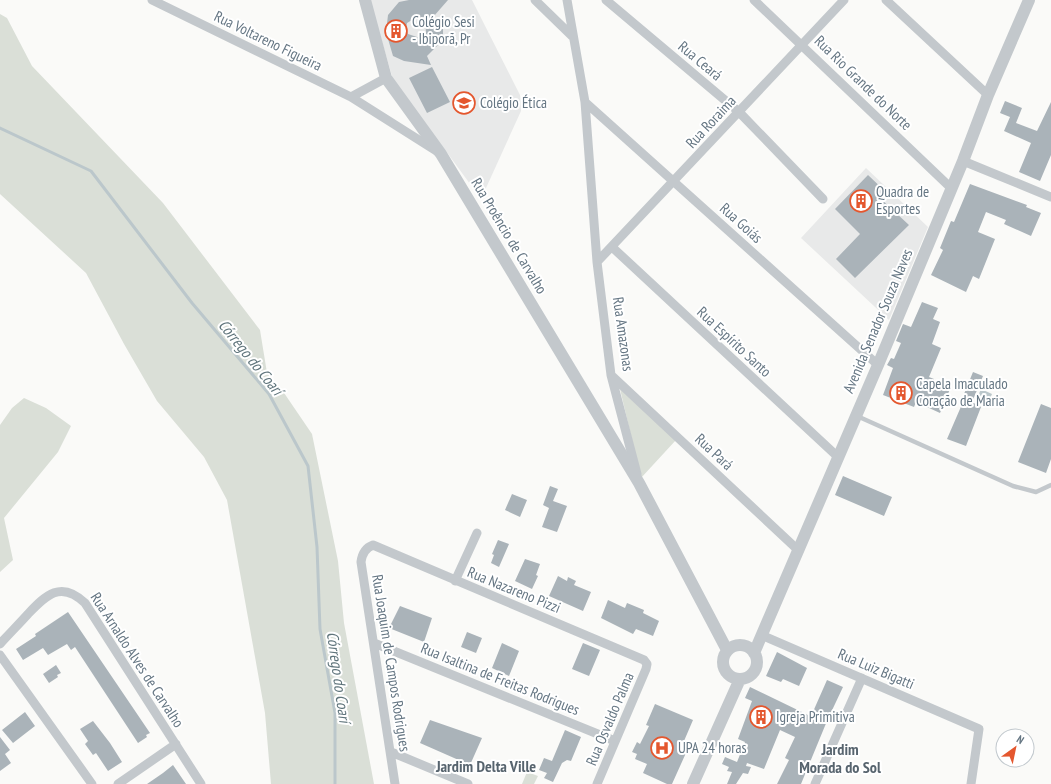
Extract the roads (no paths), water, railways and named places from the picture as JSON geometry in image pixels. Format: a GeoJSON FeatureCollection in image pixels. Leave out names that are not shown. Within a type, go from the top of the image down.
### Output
{"type":"FeatureCollection","features":[{"type":"Feature","properties":{"kind":"street","name":"Rua Voltareno Figueira"},"geometry":{"type":"LineString","coordinates":[[152,0],[351,97],[440,154]]}},
{"type":"Feature","properties":{"kind":"street","name":"Rua Proêncio de Carvalho"},"geometry":{"type":"LineString","coordinates":[[365,0],[386,78],[440,154],[640,483]]}},
{"type":"Feature","properties":{"kind":"street"},"geometry":{"type":"LineString","coordinates":[[535,0],[572,36]]}},
{"type":"Feature","properties":{"kind":"street","name":"Rua Amazonas"},"geometry":{"type":"LineString","coordinates":[[567,0],[572,36],[585,102],[597,262],[611,375],[640,483],[727,650]]}},
{"type":"Feature","properties":{"kind":"street","name":"Rua Ceará"},"geometry":{"type":"LineString","coordinates":[[606,0],[740,112],[823,199]]}},
{"type":"Feature","properties":{"kind":"street","name":"Rua Rio Grande do Norte"},"geometry":{"type":"LineString","coordinates":[[754,0],[803,45],[951,188]]}},
{"type":"Feature","properties":{"kind":"street"},"geometry":{"type":"LineString","coordinates":[[760,0],[766,11]]}},
{"type":"Feature","properties":{"kind":"street","name":"Rua Roraima"},"geometry":{"type":"LineString","coordinates":[[597,262],[844,0]]}},
{"type":"Feature","properties":{"kind":"street"},"geometry":{"type":"LineString","coordinates":[[886,0],[988,95]]}},
{"type":"Feature","properties":{"kind":"street","name":"Avenida Senador Souza Naves"},"geometry":{"type":"LineString","coordinates":[[754,652],[878,365],[963,161],[988,95],[1027,1]]}},
{"type":"Feature","properties":{"kind":"street"},"geometry":{"type":"LineString","coordinates":[[351,97],[386,78]]}},
{"type":"Feature","properties":{"kind":"street","name":"Rua Goiás"},"geometry":{"type":"LineString","coordinates":[[585,102],[878,365]]}},
{"type":"Feature","properties":{"kind":"street"},"geometry":{"type":"LineString","coordinates":[[963,161],[1051,196]]}},
{"type":"Feature","properties":{"kind":"street","name":"Rua Espírito Santo"},"geometry":{"type":"LineString","coordinates":[[612,247],[838,457]]}},
{"type":"Feature","properties":{"kind":"street","name":"Rua Pará"},"geometry":{"type":"LineString","coordinates":[[611,375],[798,550]]}},
{"type":"Feature","properties":{"kind":"street"},"geometry":{"type":"LineString","coordinates":[[455,581],[477,532]]}},
{"type":"Feature","properties":{"kind":"street","name":"Rua Nazareno Pizzi"},"geometry":{"type":"LineString","coordinates":[[368,547],[373,545],[382,548],[455,581],[640,657],[647,664]]}},
{"type":"Feature","properties":{"kind":"street","name":"Rua Joaquim de Campos Rodrigues"},"geometry":{"type":"LineString","coordinates":[[368,547],[362,555],[361,562],[395,784]]}},
{"type":"Feature","properties":{"kind":"street","name":"Rua Arnaldo Alves de Carvalho"},"geometry":{"type":"LineString","coordinates":[[0,644],[44,597],[59,592],[77,596],[85,603],[200,784]]}},
{"type":"Feature","properties":{"kind":"street","name":"Rua Luiz Bigatti"},"geometry":{"type":"LineString","coordinates":[[761,635],[978,729],[970,784]]}},
{"type":"Feature","properties":{"kind":"street","name":"Rua Isaltina de Freitas Rodrigues"},"geometry":{"type":"LineString","coordinates":[[374,643],[615,741]]}},
{"type":"Feature","properties":{"kind":"street"},"geometry":{"type":"LineString","coordinates":[[741,645],[751,649],[754,652],[757,664],[754,672],[748,677],[740,680],[729,676],[725,671],[723,660],[727,650],[731,647],[741,645]]}},
{"type":"Feature","properties":{"kind":"street"},"geometry":{"type":"LineString","coordinates":[[0,655],[92,784]]}},
{"type":"Feature","properties":{"kind":"street","name":"Rua Osvaldo Palma"},"geometry":{"type":"LineString","coordinates":[[597,784],[647,664]]}},
{"type":"Feature","properties":{"kind":"street"},"geometry":{"type":"LineString","coordinates":[[815,784],[862,678]]}},
{"type":"Feature","properties":{"kind":"street"},"geometry":{"type":"LineString","coordinates":[[693,784],[740,680]]}},
{"type":"Feature","properties":{"kind":"street"},"geometry":{"type":"LineString","coordinates":[[118,784],[176,744]]}},
{"type":"Feature","properties":{"kind":"street"},"geometry":{"type":"LineString","coordinates":[[391,752],[468,784]]}},
{"type":"Feature","properties":{"kind":"lane"},"geometry":{"type":"LineString","coordinates":[[856,416],[1014,486],[1036,492],[1051,486]]}},
{"type":"Feature","properties":{"kind":"waterway","name":"Córrego do Coarí"},"geometry":{"type":"LineString","coordinates":[[0,128],[91,171],[192,303],[269,394],[308,466],[317,547],[320,629],[335,713],[335,784]]}},
{"type":"Feature","properties":{"kind":"place","name":"Colégio Sesi - Ibiporã, Pr"},"geometry":{"type":"Point","coordinates":[396,31]}},
{"type":"Feature","properties":{"kind":"place","name":"Colégio Ética"},"geometry":{"type":"Point","coordinates":[464,103]}},
{"type":"Feature","properties":{"kind":"place","name":"Quadra de Esportes"},"geometry":{"type":"Point","coordinates":[861,201]}},
{"type":"Feature","properties":{"kind":"place","name":"Capela Imaculado Coração de Maria"},"geometry":{"type":"Point","coordinates":[901,393]}},
{"type":"Feature","properties":{"kind":"place","name":"Igreja Primitiva"},"geometry":{"type":"Point","coordinates":[761,717]}},
{"type":"Feature","properties":{"kind":"place","name":"UPA 24 horas"},"geometry":{"type":"Point","coordinates":[662,748]}},
{"type":"Feature","properties":{"kind":"district","name":"Jardim Morada do Sol"},"geometry":{"type":"Point","coordinates":[840,758]}},
{"type":"Feature","properties":{"kind":"district","name":"Jardim Delta Ville"},"geometry":{"type":"Point","coordinates":[486,766]}}]}
